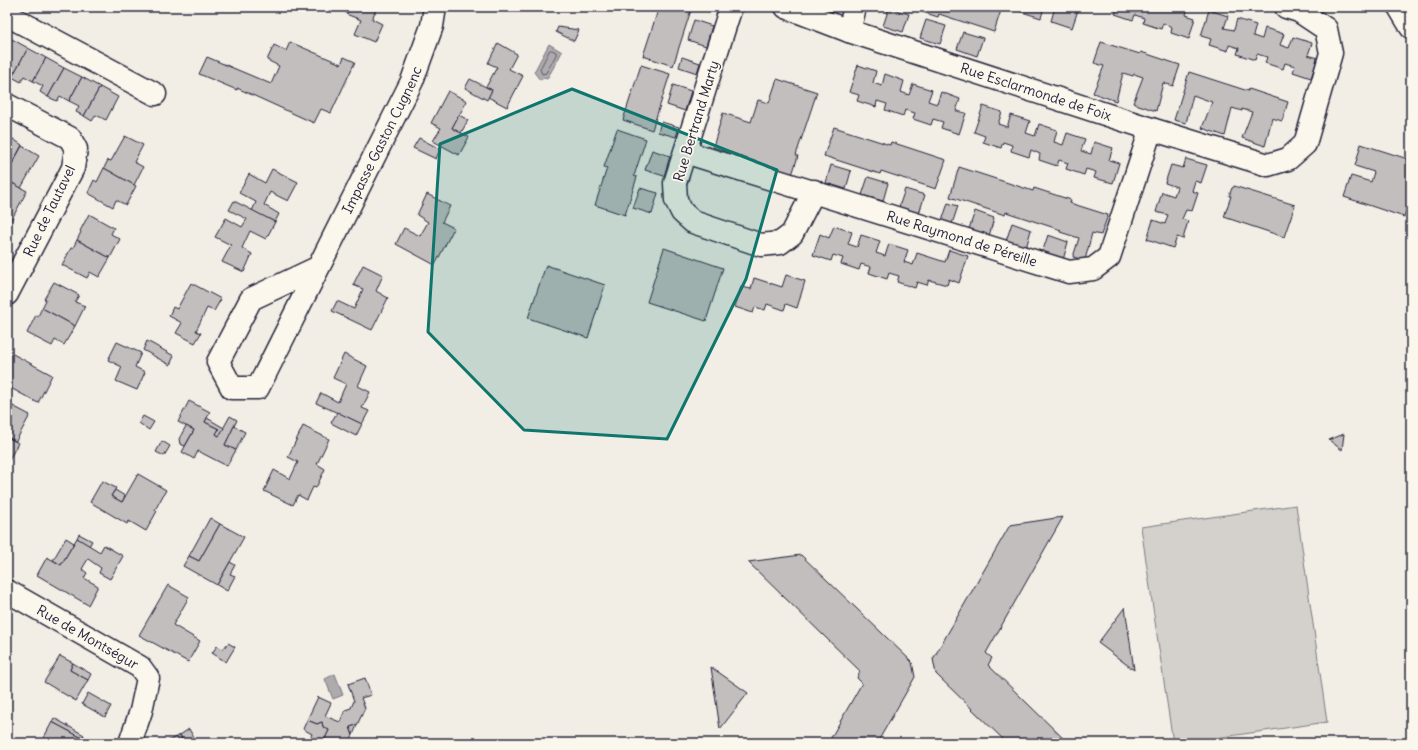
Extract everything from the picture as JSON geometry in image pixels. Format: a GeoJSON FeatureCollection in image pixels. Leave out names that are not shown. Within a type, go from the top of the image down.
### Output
{"type":"FeatureCollection","features":[{"type":"Feature","properties":{"kind":"main road","name":"Impasse Gaston Cugnenc"},"geometry":{"type":"LineString","coordinates":[[317,268],[250,299],[218,362],[232,388],[258,388],[412,81],[432,26],[435,7]]}},
{"type":"Feature","properties":{"kind":"main road","name":"Rue Bertrand Marty"},"geometry":{"type":"LineString","coordinates":[[731,7],[675,183],[676,200],[682,212],[693,222],[761,245],[780,243],[792,234],[814,191]]}},
{"type":"Feature","properties":{"kind":"main road","name":"Rue Esclarmonde de Foix"},"geometry":{"type":"LineString","coordinates":[[786,7],[849,30],[1151,129],[1268,165],[1288,159],[1305,144],[1332,53],[1326,29],[1299,11],[1286,7]]}},
{"type":"Feature","properties":{"kind":"main road"},"geometry":{"type":"LineString","coordinates":[[849,30],[855,7]]}},
{"type":"Feature","properties":{"kind":"main road"},"geometry":{"type":"LineString","coordinates":[[1399,7],[1411,27]]}},
{"type":"Feature","properties":{"kind":"main road"},"geometry":{"type":"LineString","coordinates":[[7,15],[155,94]]}},
{"type":"Feature","properties":{"kind":"main road","name":"Rue de Tautavel"},"geometry":{"type":"LineString","coordinates":[[7,105],[70,138],[76,149],[72,168],[15,260],[7,294]]}},
{"type":"Feature","properties":{"kind":"main road","name":"Rue Raymond de Péreille"},"geometry":{"type":"LineString","coordinates":[[685,152],[814,191],[1069,272],[1093,269],[1109,257],[1151,129]]}},
{"type":"Feature","properties":{"kind":"main road","name":"Rue de Montségur"},"geometry":{"type":"LineString","coordinates":[[7,591],[140,667],[148,678],[141,711],[130,743]]}},
{"type":"Feature","properties":{"kind":"highlighted area"},"geometry":{"type":"Polygon","coordinates":[[[572,89],[777,170],[746,279],[667,439],[524,430],[428,332],[440,144],[572,89]]]}},
{"type":"Feature","properties":{"kind":"shaded area"},"geometry":{"type":"Polygon","coordinates":[[[1296,505],[1327,722],[1173,743],[1141,527],[1296,505]]]}},
{"type":"Feature","properties":{"kind":"water"},"geometry":{"type":"Polygon","coordinates":[[[549,44],[562,52],[547,79],[544,78],[540,80],[534,72],[549,44]]]}},
{"type":"Feature","properties":{"kind":"water"},"geometry":{"type":"Polygon","coordinates":[[[335,674],[343,695],[333,699],[325,679],[335,674]]]}},
{"type":"Feature","properties":{"kind":"building"},"geometry":{"type":"Polygon","coordinates":[[[349,7],[377,7],[372,19],[382,24],[374,42],[355,34],[361,20],[346,14],[349,7]]]}},
{"type":"Feature","properties":{"kind":"building"},"geometry":{"type":"Polygon","coordinates":[[[389,7],[398,7],[396,10],[389,7]]]}},
{"type":"Feature","properties":{"kind":"building"},"geometry":{"type":"Polygon","coordinates":[[[659,7],[682,7],[691,10],[673,66],[643,56],[659,7]]]}},
{"type":"Feature","properties":{"kind":"building"},"geometry":{"type":"Polygon","coordinates":[[[907,7],[1002,7],[994,32],[939,14],[938,17],[907,7]]]}},
{"type":"Feature","properties":{"kind":"building"},"geometry":{"type":"Polygon","coordinates":[[[1020,7],[1044,7],[1041,18],[1019,11],[1020,7]]]}},
{"type":"Feature","properties":{"kind":"building"},"geometry":{"type":"Polygon","coordinates":[[[1055,7],[1079,7],[1072,28],[1051,21],[1055,7]]]}},
{"type":"Feature","properties":{"kind":"building"},"geometry":{"type":"Polygon","coordinates":[[[1111,7],[1161,7],[1167,9],[1167,7],[1188,7],[1186,15],[1195,18],[1189,39],[1171,33],[1172,27],[1163,23],[1161,29],[1143,23],[1144,18],[1135,15],[1133,20],[1115,14],[1117,9],[1111,7]]]}},
{"type":"Feature","properties":{"kind":"building"},"geometry":{"type":"Polygon","coordinates":[[[889,8],[909,14],[903,32],[883,26],[889,8]]]}},
{"type":"Feature","properties":{"kind":"building"},"geometry":{"type":"Polygon","coordinates":[[[1209,10],[1228,16],[1224,28],[1234,30],[1237,19],[1256,25],[1253,36],[1262,39],[1265,28],[1284,34],[1280,45],[1289,48],[1293,37],[1312,43],[1308,55],[1318,58],[1311,78],[1293,72],[1295,66],[1285,63],[1283,69],[1265,63],[1267,57],[1257,54],[1255,60],[1237,54],[1239,48],[1229,45],[1228,51],[1209,45],[1211,39],[1201,36],[1209,10]]]}},
{"type":"Feature","properties":{"kind":"building"},"geometry":{"type":"Polygon","coordinates":[[[694,20],[712,26],[706,46],[688,40],[694,20]]]}},
{"type":"Feature","properties":{"kind":"building"},"geometry":{"type":"Polygon","coordinates":[[[926,20],[946,26],[940,44],[920,38],[926,20]]]}},
{"type":"Feature","properties":{"kind":"building"},"geometry":{"type":"Polygon","coordinates":[[[558,27],[579,30],[574,41],[556,32],[558,27]]]}},
{"type":"Feature","properties":{"kind":"building"},"geometry":{"type":"Polygon","coordinates":[[[963,32],[983,38],[977,56],[957,49],[963,32]]]}},
{"type":"Feature","properties":{"kind":"building"},"geometry":{"type":"Polygon","coordinates":[[[10,38],[28,48],[12,77],[7,74],[7,44],[10,38]]]}},
{"type":"Feature","properties":{"kind":"building"},"geometry":{"type":"Polygon","coordinates":[[[290,42],[341,64],[344,57],[355,62],[331,113],[321,109],[314,123],[237,88],[237,90],[199,74],[207,57],[271,84],[279,66],[267,60],[274,45],[286,51],[290,42]]]}},
{"type":"Feature","properties":{"kind":"building"},"geometry":{"type":"Polygon","coordinates":[[[1101,42],[1140,54],[1141,52],[1180,65],[1173,86],[1163,83],[1156,111],[1133,103],[1143,77],[1134,74],[1133,76],[1123,73],[1116,101],[1093,93],[1104,66],[1094,63],[1101,42]]]}},
{"type":"Feature","properties":{"kind":"building"},"geometry":{"type":"Polygon","coordinates":[[[498,43],[517,54],[509,69],[523,76],[507,107],[488,97],[492,90],[486,87],[497,67],[488,63],[498,43]]]}},
{"type":"Feature","properties":{"kind":"building"},"geometry":{"type":"Polygon","coordinates":[[[28,48],[46,58],[33,81],[24,76],[21,82],[12,77],[28,48]]]}},
{"type":"Feature","properties":{"kind":"building"},"geometry":{"type":"Polygon","coordinates":[[[682,57],[700,63],[697,73],[679,67],[682,57]]]}},
{"type":"Feature","properties":{"kind":"building"},"geometry":{"type":"Polygon","coordinates":[[[46,58],[64,68],[48,97],[40,92],[43,86],[33,81],[46,58]]]}},
{"type":"Feature","properties":{"kind":"building"},"geometry":{"type":"Polygon","coordinates":[[[641,65],[670,74],[652,130],[623,120],[641,65]]]}},
{"type":"Feature","properties":{"kind":"building"},"geometry":{"type":"Polygon","coordinates":[[[858,65],[876,71],[873,83],[882,86],[885,74],[904,81],[901,92],[909,95],[913,84],[932,90],[928,101],[937,104],[941,92],[960,99],[956,111],[966,113],[959,134],[941,128],[943,122],[933,119],[931,125],[913,119],[915,113],[905,110],[903,116],[885,110],[887,104],[877,101],[876,107],[857,101],[859,95],[849,92],[858,65]]]}},
{"type":"Feature","properties":{"kind":"building"},"geometry":{"type":"Polygon","coordinates":[[[64,68],[82,77],[69,101],[60,96],[57,101],[48,97],[64,68]]]}},
{"type":"Feature","properties":{"kind":"building"},"geometry":{"type":"Polygon","coordinates":[[[1189,72],[1288,102],[1282,121],[1272,118],[1265,146],[1242,138],[1252,112],[1242,109],[1242,111],[1232,108],[1225,136],[1202,128],[1212,102],[1193,95],[1186,123],[1174,120],[1189,72]]]}},
{"type":"Feature","properties":{"kind":"building"},"geometry":{"type":"Polygon","coordinates":[[[82,77],[100,87],[84,116],[76,112],[79,106],[69,101],[82,77]]]}},
{"type":"Feature","properties":{"kind":"building"},"geometry":{"type":"Polygon","coordinates":[[[470,79],[492,90],[487,100],[465,88],[470,79]]]}},
{"type":"Feature","properties":{"kind":"building"},"geometry":{"type":"Polygon","coordinates":[[[777,79],[817,92],[796,155],[798,156],[792,175],[713,147],[723,113],[751,122],[758,100],[769,103],[777,79]]]}},
{"type":"Feature","properties":{"kind":"building"},"geometry":{"type":"Polygon","coordinates":[[[673,85],[691,91],[685,111],[667,105],[673,85]]]}},
{"type":"Feature","properties":{"kind":"building"},"geometry":{"type":"Polygon","coordinates":[[[100,87],[118,97],[106,120],[96,115],[92,121],[84,116],[100,87]]]}},
{"type":"Feature","properties":{"kind":"building"},"geometry":{"type":"Polygon","coordinates":[[[448,91],[467,101],[452,128],[469,137],[459,155],[433,141],[441,128],[431,123],[448,91]]]}},
{"type":"Feature","properties":{"kind":"building"},"geometry":{"type":"Polygon","coordinates":[[[983,106],[1002,112],[998,124],[1007,127],[1011,115],[1030,121],[1026,133],[1035,136],[1039,124],[1057,130],[1054,142],[1063,145],[1067,133],[1085,139],[1081,151],[1091,154],[1094,142],[1113,148],[1109,160],[1119,163],[1113,183],[1094,178],[1096,172],[1086,169],[1084,175],[1066,169],[1068,163],[1059,160],[1057,166],[1039,160],[1040,154],[1031,150],[1029,157],[1011,151],[1012,145],[1003,142],[1001,148],[983,142],[985,136],[974,132],[983,106]]]}},
{"type":"Feature","properties":{"kind":"building"},"geometry":{"type":"Polygon","coordinates":[[[459,115],[468,120],[461,133],[452,128],[459,115]]]}},
{"type":"Feature","properties":{"kind":"building"},"geometry":{"type":"Polygon","coordinates":[[[661,122],[679,127],[676,137],[658,132],[661,122]]]}},
{"type":"Feature","properties":{"kind":"building"},"geometry":{"type":"Polygon","coordinates":[[[834,127],[890,145],[891,142],[946,160],[936,189],[881,171],[880,174],[824,156],[834,127]]]}},
{"type":"Feature","properties":{"kind":"building"},"geometry":{"type":"Polygon","coordinates":[[[617,129],[646,139],[634,176],[637,177],[625,215],[595,205],[607,168],[604,167],[617,129]]]}},
{"type":"Feature","properties":{"kind":"building"},"geometry":{"type":"Polygon","coordinates":[[[7,135],[22,145],[12,164],[7,161],[7,135]]]}},
{"type":"Feature","properties":{"kind":"building"},"geometry":{"type":"Polygon","coordinates":[[[125,136],[143,145],[134,162],[143,167],[134,185],[104,168],[108,160],[111,161],[125,136]]]}},
{"type":"Feature","properties":{"kind":"building"},"geometry":{"type":"Polygon","coordinates":[[[419,138],[440,149],[436,159],[413,148],[419,138]]]}},
{"type":"Feature","properties":{"kind":"building"},"geometry":{"type":"Polygon","coordinates":[[[1361,144],[1411,160],[1411,194],[1404,217],[1344,197],[1351,176],[1371,182],[1374,172],[1355,166],[1361,144]]]}},
{"type":"Feature","properties":{"kind":"building"},"geometry":{"type":"Polygon","coordinates":[[[22,146],[39,156],[21,188],[7,180],[7,173],[22,146]]]}},
{"type":"Feature","properties":{"kind":"building"},"geometry":{"type":"Polygon","coordinates":[[[652,150],[670,156],[664,176],[645,170],[652,150]]]}},
{"type":"Feature","properties":{"kind":"building"},"geometry":{"type":"Polygon","coordinates":[[[1186,159],[1207,165],[1201,183],[1195,181],[1192,191],[1198,193],[1192,211],[1186,210],[1182,219],[1188,221],[1183,239],[1177,237],[1173,248],[1147,239],[1153,220],[1165,224],[1168,215],[1156,212],[1162,192],[1174,196],[1177,187],[1165,183],[1171,165],[1183,168],[1186,159]]]}},
{"type":"Feature","properties":{"kind":"building"},"geometry":{"type":"Polygon","coordinates":[[[831,165],[851,171],[846,189],[826,183],[831,165]]]}},
{"type":"Feature","properties":{"kind":"building"},"geometry":{"type":"Polygon","coordinates":[[[959,167],[1033,191],[1034,188],[1071,200],[1070,203],[1108,215],[1101,235],[1092,233],[1085,260],[1073,257],[1079,238],[1060,232],[1061,230],[1006,212],[1005,215],[950,197],[959,167]]]}},
{"type":"Feature","properties":{"kind":"building"},"geometry":{"type":"Polygon","coordinates":[[[104,168],[136,186],[126,205],[116,200],[113,207],[88,193],[94,180],[97,182],[104,168]]]}},
{"type":"Feature","properties":{"kind":"building"},"geometry":{"type":"Polygon","coordinates":[[[272,169],[298,182],[288,201],[270,192],[264,205],[279,214],[275,222],[252,211],[256,202],[239,193],[249,174],[265,183],[272,169]]]}},
{"type":"Feature","properties":{"kind":"building"},"geometry":{"type":"Polygon","coordinates":[[[868,177],[888,183],[883,201],[862,195],[868,177]]]}},
{"type":"Feature","properties":{"kind":"building"},"geometry":{"type":"Polygon","coordinates":[[[10,182],[27,191],[9,224],[7,222],[7,187],[10,182]]]}},
{"type":"Feature","properties":{"kind":"building"},"geometry":{"type":"Polygon","coordinates":[[[1234,186],[1295,205],[1284,237],[1224,217],[1231,196],[1229,196],[1234,186]]]}},
{"type":"Feature","properties":{"kind":"building"},"geometry":{"type":"Polygon","coordinates":[[[640,188],[658,193],[652,214],[633,208],[640,188]]]}},
{"type":"Feature","properties":{"kind":"building"},"geometry":{"type":"Polygon","coordinates":[[[905,189],[925,195],[919,213],[899,207],[905,189]]]}},
{"type":"Feature","properties":{"kind":"building"},"geometry":{"type":"Polygon","coordinates":[[[427,194],[450,206],[442,222],[454,228],[435,265],[396,244],[404,228],[420,236],[428,222],[417,215],[427,194]]]}},
{"type":"Feature","properties":{"kind":"building"},"geometry":{"type":"Polygon","coordinates":[[[234,201],[275,222],[266,239],[250,231],[242,248],[252,254],[244,272],[222,262],[231,245],[215,237],[226,218],[242,227],[247,219],[229,210],[234,201]]]}},
{"type":"Feature","properties":{"kind":"building"},"geometry":{"type":"Polygon","coordinates":[[[948,203],[958,206],[952,224],[942,221],[948,203]]]}},
{"type":"Feature","properties":{"kind":"building"},"geometry":{"type":"Polygon","coordinates":[[[975,211],[994,218],[989,236],[969,229],[975,211]]]}},
{"type":"Feature","properties":{"kind":"building"},"geometry":{"type":"Polygon","coordinates":[[[89,214],[114,228],[111,234],[120,239],[110,258],[77,240],[89,214]]]}},
{"type":"Feature","properties":{"kind":"building"},"geometry":{"type":"Polygon","coordinates":[[[1012,223],[1031,230],[1026,248],[1006,241],[1012,223]]]}},
{"type":"Feature","properties":{"kind":"building"},"geometry":{"type":"Polygon","coordinates":[[[834,226],[852,232],[848,244],[857,247],[861,235],[880,241],[876,253],[885,256],[889,244],[908,250],[904,262],[913,265],[917,253],[945,262],[949,250],[968,256],[959,283],[949,279],[947,285],[929,280],[927,285],[917,282],[915,288],[897,282],[899,276],[889,273],[887,279],[869,273],[871,267],[861,264],[859,270],[841,264],[843,258],[833,255],[831,261],[813,255],[820,234],[829,238],[834,226]]]}},
{"type":"Feature","properties":{"kind":"building"},"geometry":{"type":"Polygon","coordinates":[[[1048,235],[1068,242],[1063,260],[1042,253],[1048,235]]]}},
{"type":"Feature","properties":{"kind":"building"},"geometry":{"type":"Polygon","coordinates":[[[77,240],[110,258],[99,277],[90,272],[87,278],[62,265],[77,240]]]}},
{"type":"Feature","properties":{"kind":"building"},"geometry":{"type":"Polygon","coordinates":[[[664,248],[723,268],[706,321],[647,302],[664,248]]]}},
{"type":"Feature","properties":{"kind":"building"},"geometry":{"type":"Polygon","coordinates":[[[363,265],[383,275],[376,291],[388,298],[372,330],[332,311],[337,301],[354,309],[363,289],[353,285],[363,265]]]}},
{"type":"Feature","properties":{"kind":"building"},"geometry":{"type":"Polygon","coordinates":[[[546,265],[605,285],[588,338],[528,318],[546,265]]]}},
{"type":"Feature","properties":{"kind":"building"},"geometry":{"type":"Polygon","coordinates":[[[786,275],[805,281],[797,308],[786,304],[784,310],[767,304],[765,310],[755,307],[753,313],[735,307],[741,287],[751,289],[754,278],[782,287],[786,275]]]}},
{"type":"Feature","properties":{"kind":"building"},"geometry":{"type":"Polygon","coordinates":[[[54,282],[79,295],[75,302],[85,306],[75,326],[42,308],[46,300],[44,299],[54,282]]]}},
{"type":"Feature","properties":{"kind":"building"},"geometry":{"type":"Polygon","coordinates":[[[191,283],[221,299],[214,311],[207,308],[196,331],[201,333],[195,343],[176,333],[182,323],[169,316],[173,307],[177,309],[191,283]]]}},
{"type":"Feature","properties":{"kind":"building"},"geometry":{"type":"Polygon","coordinates":[[[42,308],[75,326],[64,345],[55,340],[52,346],[27,333],[36,315],[38,316],[42,308]]]}},
{"type":"Feature","properties":{"kind":"building"},"geometry":{"type":"Polygon","coordinates":[[[147,341],[174,356],[170,365],[143,350],[147,341]]]}},
{"type":"Feature","properties":{"kind":"building"},"geometry":{"type":"Polygon","coordinates":[[[117,342],[141,353],[135,367],[145,372],[137,390],[116,381],[122,367],[108,360],[117,342]]]}},
{"type":"Feature","properties":{"kind":"building"},"geometry":{"type":"Polygon","coordinates":[[[11,353],[52,375],[38,403],[7,386],[7,361],[11,353]]]}},
{"type":"Feature","properties":{"kind":"building"},"geometry":{"type":"Polygon","coordinates":[[[344,354],[367,366],[358,386],[370,392],[362,408],[369,411],[362,424],[316,403],[321,393],[338,402],[346,384],[333,378],[344,354]]]}},
{"type":"Feature","properties":{"kind":"building"},"geometry":{"type":"Polygon","coordinates":[[[189,401],[210,412],[205,422],[219,429],[216,434],[219,436],[230,416],[237,420],[225,445],[236,450],[227,466],[198,451],[194,459],[182,452],[194,430],[178,422],[189,401]]]}},
{"type":"Feature","properties":{"kind":"building"},"geometry":{"type":"Polygon","coordinates":[[[7,403],[30,415],[16,441],[7,437],[7,403]]]}},
{"type":"Feature","properties":{"kind":"building"},"geometry":{"type":"Polygon","coordinates":[[[337,412],[362,424],[356,436],[331,423],[337,412]]]}},
{"type":"Feature","properties":{"kind":"building"},"geometry":{"type":"Polygon","coordinates":[[[143,416],[154,422],[149,430],[139,423],[143,416]]]}},
{"type":"Feature","properties":{"kind":"building"},"geometry":{"type":"Polygon","coordinates":[[[207,418],[224,428],[219,436],[216,434],[219,429],[205,422],[207,418]]]}},
{"type":"Feature","properties":{"kind":"building"},"geometry":{"type":"Polygon","coordinates":[[[186,426],[194,430],[185,446],[180,444],[179,439],[186,426]]]}},
{"type":"Feature","properties":{"kind":"building"},"geometry":{"type":"Polygon","coordinates":[[[234,426],[245,432],[236,450],[225,445],[234,426]]]}},
{"type":"Feature","properties":{"kind":"building"},"geometry":{"type":"Polygon","coordinates":[[[303,426],[329,439],[317,464],[325,469],[316,488],[313,487],[307,500],[298,495],[293,505],[264,491],[274,470],[290,479],[298,462],[288,457],[303,426]]]}},
{"type":"Feature","properties":{"kind":"building"},"geometry":{"type":"Polygon","coordinates":[[[1344,434],[1342,450],[1329,440],[1344,434]]]}},
{"type":"Feature","properties":{"kind":"building"},"geometry":{"type":"Polygon","coordinates":[[[7,437],[18,443],[7,464],[7,437]]]}},
{"type":"Feature","properties":{"kind":"building"},"geometry":{"type":"Polygon","coordinates":[[[162,441],[170,446],[164,456],[156,452],[162,441]]]}},
{"type":"Feature","properties":{"kind":"building"},"geometry":{"type":"Polygon","coordinates":[[[138,474],[166,490],[146,531],[129,521],[127,524],[90,502],[102,481],[116,488],[111,496],[122,502],[138,474]]]}},
{"type":"Feature","properties":{"kind":"building"},"geometry":{"type":"Polygon","coordinates":[[[115,490],[125,496],[122,502],[111,496],[115,490]]]}},
{"type":"Feature","properties":{"kind":"building"},"geometry":{"type":"Polygon","coordinates":[[[1063,517],[986,653],[992,658],[988,665],[1068,743],[1007,743],[936,674],[933,659],[1010,525],[1063,517]]]}},
{"type":"Feature","properties":{"kind":"building"},"geometry":{"type":"Polygon","coordinates":[[[210,518],[220,524],[199,561],[189,556],[210,518]]]}},
{"type":"Feature","properties":{"kind":"building"},"geometry":{"type":"Polygon","coordinates":[[[220,524],[244,537],[217,585],[183,566],[189,556],[199,561],[220,524]]]}},
{"type":"Feature","properties":{"kind":"building"},"geometry":{"type":"Polygon","coordinates":[[[79,534],[92,541],[89,546],[77,538],[79,534]]]}},
{"type":"Feature","properties":{"kind":"building"},"geometry":{"type":"Polygon","coordinates":[[[66,538],[74,543],[61,565],[53,560],[66,538]]]}},
{"type":"Feature","properties":{"kind":"building"},"geometry":{"type":"Polygon","coordinates":[[[77,538],[100,552],[104,545],[123,556],[110,579],[99,573],[101,568],[88,559],[82,569],[87,573],[84,578],[98,586],[88,605],[37,575],[47,557],[61,565],[77,538]]]}},
{"type":"Feature","properties":{"kind":"building"},"geometry":{"type":"Polygon","coordinates":[[[801,555],[912,662],[915,677],[877,743],[828,743],[862,683],[857,678],[860,671],[748,562],[801,555]]]}},
{"type":"Feature","properties":{"kind":"building"},"geometry":{"type":"Polygon","coordinates":[[[230,562],[235,565],[230,574],[235,576],[227,591],[217,585],[230,562]]]}},
{"type":"Feature","properties":{"kind":"building"},"geometry":{"type":"Polygon","coordinates":[[[168,585],[189,597],[173,625],[200,641],[188,662],[139,635],[168,585]]]}},
{"type":"Feature","properties":{"kind":"building"},"geometry":{"type":"Polygon","coordinates":[[[1125,607],[1134,670],[1098,643],[1125,607]]]}},
{"type":"Feature","properties":{"kind":"building"},"geometry":{"type":"Polygon","coordinates":[[[228,643],[235,647],[226,662],[212,653],[217,646],[223,649],[228,643]]]}},
{"type":"Feature","properties":{"kind":"building"},"geometry":{"type":"Polygon","coordinates":[[[60,656],[73,663],[70,670],[88,680],[76,701],[44,682],[60,656]]]}},
{"type":"Feature","properties":{"kind":"building"},"geometry":{"type":"Polygon","coordinates":[[[73,663],[91,674],[88,680],[70,670],[73,663]]]}},
{"type":"Feature","properties":{"kind":"building"},"geometry":{"type":"Polygon","coordinates":[[[711,667],[748,693],[720,729],[711,667]]]}},
{"type":"Feature","properties":{"kind":"building"},"geometry":{"type":"Polygon","coordinates":[[[365,678],[371,695],[361,698],[365,708],[357,725],[350,727],[353,735],[349,743],[323,743],[329,730],[323,727],[322,722],[317,724],[307,720],[318,697],[331,703],[325,716],[340,722],[345,710],[351,708],[354,701],[348,684],[365,678]]]}},
{"type":"Feature","properties":{"kind":"building"},"geometry":{"type":"Polygon","coordinates":[[[88,693],[111,706],[105,717],[82,704],[88,693]]]}},
{"type":"Feature","properties":{"kind":"building"},"geometry":{"type":"Polygon","coordinates":[[[54,718],[84,735],[82,738],[52,722],[54,718]]]}},
{"type":"Feature","properties":{"kind":"building"},"geometry":{"type":"Polygon","coordinates":[[[307,720],[317,724],[322,722],[323,727],[329,730],[323,743],[308,743],[312,734],[303,729],[307,720]]]}},
{"type":"Feature","properties":{"kind":"building"},"geometry":{"type":"Polygon","coordinates":[[[52,722],[82,738],[83,736],[93,742],[41,743],[52,722]]]}},
{"type":"Feature","properties":{"kind":"building"},"geometry":{"type":"Polygon","coordinates":[[[357,725],[353,735],[350,727],[357,725]]]}},
{"type":"Feature","properties":{"kind":"building"},"geometry":{"type":"Polygon","coordinates":[[[189,729],[197,743],[175,743],[182,739],[180,735],[189,729]]]}},
{"type":"Feature","properties":{"kind":"building"},"geometry":{"type":"Polygon","coordinates":[[[180,735],[182,739],[175,743],[169,743],[168,741],[180,735]]]}}]}
